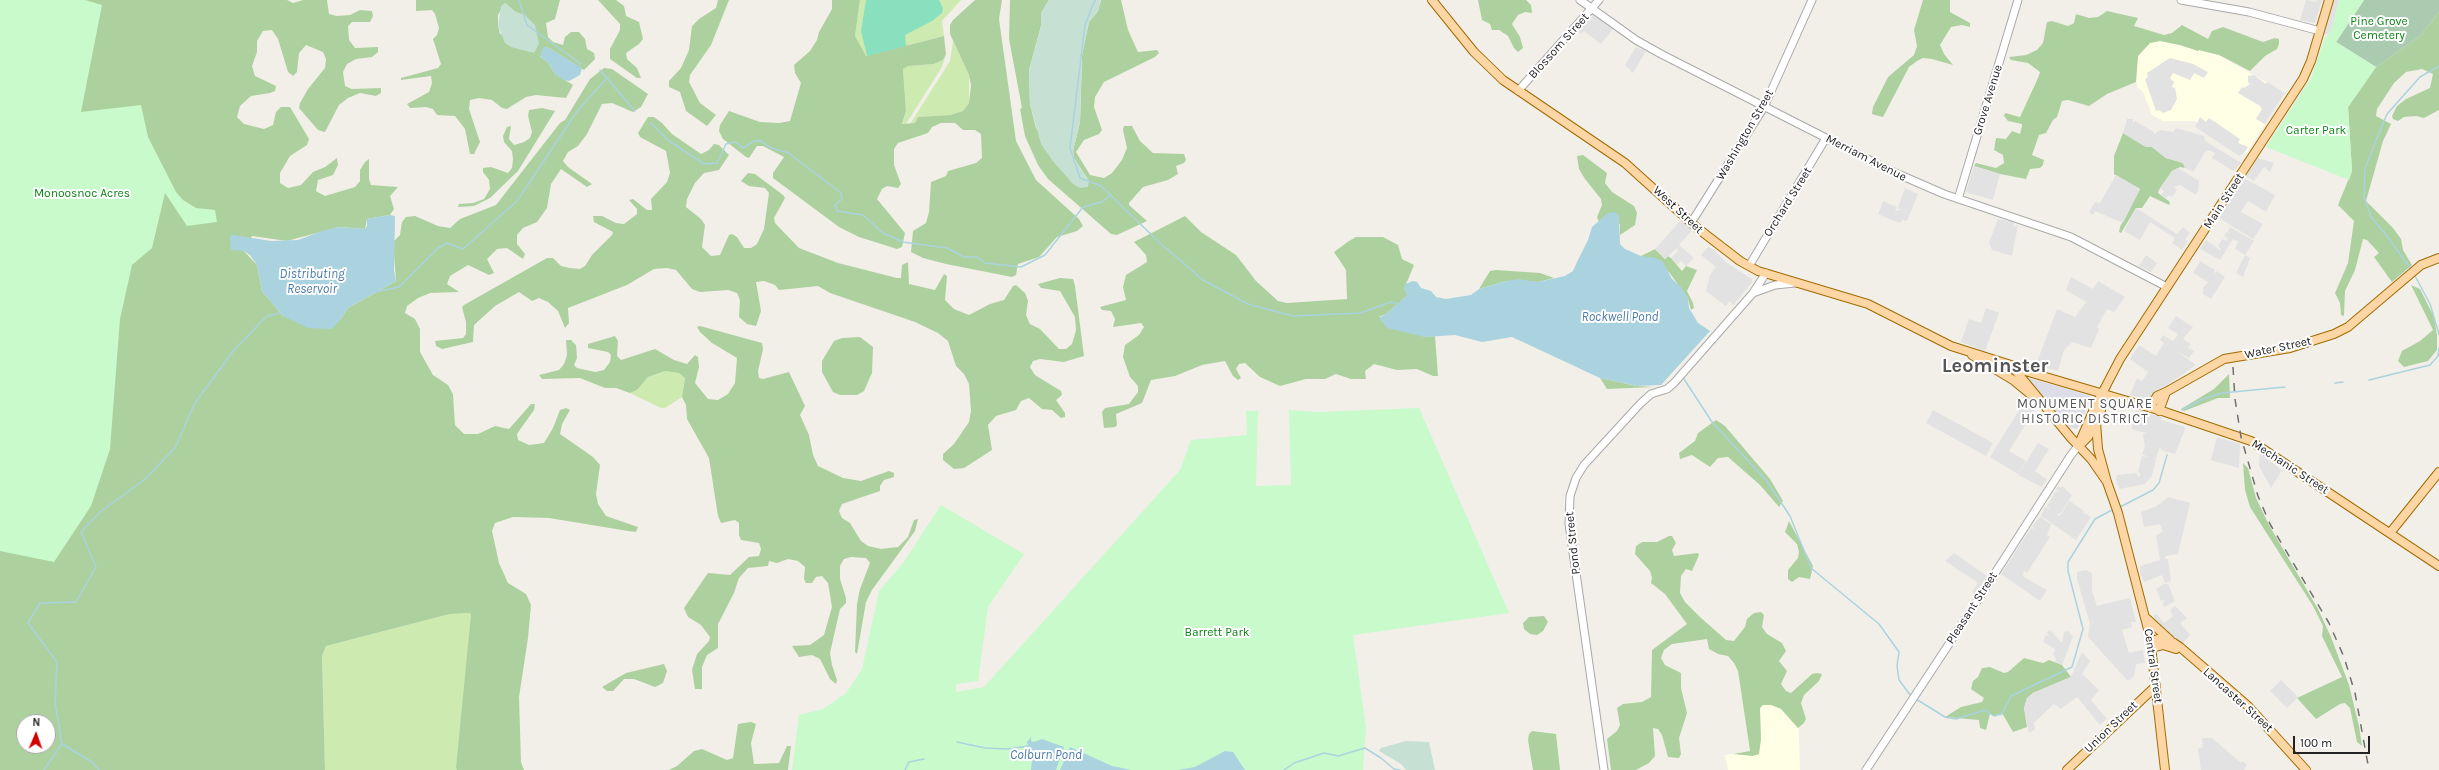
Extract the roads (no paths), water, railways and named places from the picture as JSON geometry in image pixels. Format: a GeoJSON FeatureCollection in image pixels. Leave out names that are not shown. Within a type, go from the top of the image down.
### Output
{"type":"FeatureCollection","features":[{"type":"Feature","properties":{"kind":"main road","name":"West Street"},"geometry":{"type":"LineString","coordinates":[[1432,0],[1484,62],[1518,91],[1625,163],[1691,223],[1719,246],[1749,266],[1766,273],[1868,304],[1932,338],[1966,351],[2004,362],[2015,368],[2102,394]]}},
{"type":"Feature","properties":{"kind":"main road","name":"Main Street"},"geometry":{"type":"LineString","coordinates":[[2078,446],[2120,359],[2298,88],[2311,61],[2329,0]]}},
{"type":"Feature","properties":{"kind":"main road","name":"Water Street"},"geometry":{"type":"LineString","coordinates":[[2150,408],[2157,396],[2224,359],[2290,348],[2334,334],[2348,327],[2421,265],[2439,258]]}},
{"type":"Feature","properties":{"kind":"main road","name":"West Street"},"geometry":{"type":"LineString","coordinates":[[1966,351],[2006,375],[2038,399]]}},
{"type":"Feature","properties":{"kind":"main road"},"geometry":{"type":"LineString","coordinates":[[2015,368],[2038,399],[2091,459],[2107,482]]}},
{"type":"Feature","properties":{"kind":"main road"},"geometry":{"type":"LineString","coordinates":[[2159,411],[2166,392]]}},
{"type":"Feature","properties":{"kind":"main road"},"geometry":{"type":"LineString","coordinates":[[2078,446],[2088,437],[2096,422],[2101,410],[2102,394]]}},
{"type":"Feature","properties":{"kind":"main road","name":"Mechanic Street"},"geometry":{"type":"LineString","coordinates":[[2102,394],[2150,408],[2256,444],[2439,566]]}},
{"type":"Feature","properties":{"kind":"main road"},"geometry":{"type":"LineString","coordinates":[[2096,422],[2098,449],[2107,482]]}},
{"type":"Feature","properties":{"kind":"main road"},"geometry":{"type":"LineString","coordinates":[[2390,533],[2439,472]]}},
{"type":"Feature","properties":{"kind":"main road","name":"Central Street"},"geometry":{"type":"LineString","coordinates":[[2107,482],[2119,515],[2152,645],[2165,770]]}},
{"type":"Feature","properties":{"kind":"main road","name":"Lancaster Street"},"geometry":{"type":"LineString","coordinates":[[2146,617],[2248,706],[2306,770]]}},
{"type":"Feature","properties":{"kind":"main road"},"geometry":{"type":"LineString","coordinates":[[2152,645],[2158,639],[2174,642]]}},
{"type":"Feature","properties":{"kind":"main road","name":"Lancaster Street"},"geometry":{"type":"LineString","coordinates":[[2152,645],[2182,650]]}},
{"type":"Feature","properties":{"kind":"main road","name":"Union Street"},"geometry":{"type":"LineString","coordinates":[[2067,770],[2145,694],[2156,686]]}},
{"type":"Feature","properties":{"kind":"street","name":"Merriam Avenue"},"geometry":{"type":"LineString","coordinates":[[1580,0],[1592,10],[1640,42],[1826,138],[1912,180],[1958,199],[2071,237],[2167,287]]}},
{"type":"Feature","properties":{"kind":"street","name":"Blossom Street"},"geometry":{"type":"LineString","coordinates":[[1518,91],[1600,0]]}},
{"type":"Feature","properties":{"kind":"street","name":"Washington Street"},"geometry":{"type":"LineString","coordinates":[[1691,223],[1764,107],[1812,0]]}},
{"type":"Feature","properties":{"kind":"street","name":"Grove Avenue"},"geometry":{"type":"LineString","coordinates":[[1958,199],[2018,0]]}},
{"type":"Feature","properties":{"kind":"street"},"geometry":{"type":"LineString","coordinates":[[2181,0],[2249,12],[2320,31]]}},
{"type":"Feature","properties":{"kind":"street","name":"Orchard Street"},"geometry":{"type":"LineString","coordinates":[[1749,266],[1826,138]]}},
{"type":"Feature","properties":{"kind":"street","name":"Pond Street"},"geometry":{"type":"LineString","coordinates":[[1604,770],[1569,524],[1570,496],[1581,469],[1594,454],[1645,399],[1651,394],[1667,388],[1678,378],[1753,293],[1766,273]]}},
{"type":"Feature","properties":{"kind":"street"},"geometry":{"type":"LineString","coordinates":[[1753,293],[1775,286],[1796,282]]}},
{"type":"Feature","properties":{"kind":"street","name":"Pleasant Street"},"geometry":{"type":"LineString","coordinates":[[1866,770],[2071,454],[2078,446]]}},
{"type":"Feature","properties":{"kind":"water"},"geometry":{"type":"Polygon","coordinates":[[[543,47],[547,47],[582,68],[580,75],[569,81],[563,80],[555,74],[548,62],[540,57],[543,47]]]}},
{"type":"Feature","properties":{"kind":"water","name":"Rockwell Pond"},"geometry":{"type":"Polygon","coordinates":[[[1615,212],[1619,216],[1620,244],[1625,249],[1641,256],[1656,258],[1663,262],[1672,279],[1681,287],[1688,299],[1689,308],[1698,323],[1710,331],[1661,385],[1637,386],[1600,378],[1512,337],[1482,342],[1455,335],[1425,337],[1387,328],[1379,318],[1386,314],[1407,295],[1404,289],[1405,284],[1413,281],[1417,282],[1421,288],[1431,291],[1436,297],[1446,299],[1471,295],[1479,289],[1506,281],[1518,279],[1538,282],[1565,276],[1573,271],[1588,240],[1592,227],[1608,213],[1615,212]]]}},
{"type":"Feature","properties":{"kind":"water","name":"Distributing Reservoir"},"geometry":{"type":"Polygon","coordinates":[[[390,215],[395,216],[394,270],[396,281],[348,308],[332,329],[308,328],[283,316],[262,291],[257,265],[250,255],[244,251],[231,250],[230,236],[233,235],[271,241],[298,240],[325,230],[339,227],[365,229],[367,226],[367,219],[390,215]]]}},
{"type":"Feature","properties":{"kind":"water","name":"Colburn Pond"},"geometry":{"type":"Polygon","coordinates":[[[1031,737],[1031,741],[1034,742],[1042,739],[1064,747],[1056,770],[1031,770],[1032,760],[1027,742],[1031,737]]]}},
{"type":"Feature","properties":{"kind":"water","name":"Colburn Pond"},"geometry":{"type":"Polygon","coordinates":[[[1070,747],[1112,766],[1132,770],[1060,770],[1070,747]]]}},
{"type":"Feature","properties":{"kind":"water"},"geometry":{"type":"Polygon","coordinates":[[[1225,751],[1233,752],[1245,770],[1178,770],[1195,767],[1225,751]]]}},
{"type":"Feature","properties":{"kind":"waterway"},"geometry":{"type":"LineString","coordinates":[[519,0],[527,25],[581,64]]}},
{"type":"Feature","properties":{"kind":"waterway"},"geometry":{"type":"LineString","coordinates":[[1095,0],[1085,25],[1070,148],[1080,178],[1101,186],[1160,243],[1203,280],[1248,304],[1293,316],[1360,313],[1391,302],[1399,304]]}},
{"type":"Feature","properties":{"kind":"waterway"},"geometry":{"type":"LineString","coordinates":[[2411,269],[2371,217],[2364,196],[2365,168],[2387,114],[2420,77],[2439,66]]}},
{"type":"Feature","properties":{"kind":"waterway"},"geometry":{"type":"LineString","coordinates":[[600,70],[635,111]]}},
{"type":"Feature","properties":{"kind":"waterway"},"geometry":{"type":"LineString","coordinates":[[370,293],[399,287],[437,249],[447,243],[463,249],[517,201],[578,110],[608,77]]}},
{"type":"Feature","properties":{"kind":"waterway"},"geometry":{"type":"LineString","coordinates":[[651,123],[669,141],[704,164],[717,163],[726,144],[735,142],[743,148],[754,141],[761,141],[771,148],[789,153],[841,193],[842,199],[835,205],[837,211],[863,215],[883,233],[903,242],[947,248],[964,257],[977,257],[985,263],[1021,267],[1045,255],[1083,207],[1102,202],[1111,195]]}},
{"type":"Feature","properties":{"kind":"waterway"},"geometry":{"type":"LineString","coordinates":[[2414,274],[2430,304],[2439,334]]}},
{"type":"Feature","properties":{"kind":"waterway"},"geometry":{"type":"LineString","coordinates":[[44,770],[62,744],[55,702],[57,662],[28,623],[40,603],[76,602],[96,567],[81,532],[100,512],[145,479],[175,448],[195,403],[234,350],[267,316],[280,313]]}},
{"type":"Feature","properties":{"kind":"waterway"},"geometry":{"type":"LineString","coordinates":[[2369,380],[2430,365],[2438,356],[2439,348]]}},
{"type":"Feature","properties":{"kind":"waterway"},"geometry":{"type":"LineString","coordinates":[[1682,376],[1712,422],[1766,480],[1790,516],[1811,568],[1879,624],[1899,652],[1897,666],[1899,680],[1911,696]]}},
{"type":"Feature","properties":{"kind":"waterway"},"geometry":{"type":"LineString","coordinates":[[2335,383],[2343,382]]}},
{"type":"Feature","properties":{"kind":"waterway"},"geometry":{"type":"LineString","coordinates":[[2182,410],[2203,399],[2222,393],[2285,387]]}},
{"type":"Feature","properties":{"kind":"waterway"},"geometry":{"type":"LineString","coordinates":[[2120,507],[2153,490],[2159,483],[2167,455]]}},
{"type":"Feature","properties":{"kind":"waterway"},"geometry":{"type":"LineString","coordinates":[[1916,699],[1945,717],[1956,719],[1985,710],[1994,716],[2002,714],[2011,696],[2072,667],[2083,629],[2068,571],[2068,562],[2095,519],[2114,509]]}},
{"type":"Feature","properties":{"kind":"waterway"},"geometry":{"type":"LineString","coordinates":[[957,742],[985,748],[1008,749],[1029,746]]}},
{"type":"Feature","properties":{"kind":"waterway"},"geometry":{"type":"LineString","coordinates":[[62,744],[92,762],[99,770]]}},
{"type":"Feature","properties":{"kind":"waterway"},"geometry":{"type":"LineString","coordinates":[[1025,748],[1031,749]]}},
{"type":"Feature","properties":{"kind":"waterway"},"geometry":{"type":"LineString","coordinates":[[1284,770],[1294,763],[1324,753],[1338,756],[1365,748],[1381,758],[1394,769],[1400,770]]}},
{"type":"Feature","properties":{"kind":"waterway"},"geometry":{"type":"LineString","coordinates":[[905,770],[909,762],[924,759]]}},
{"type":"Feature","properties":{"kind":"railway"},"geometry":{"type":"LineString","coordinates":[[2233,367],[2235,399],[2241,437],[2258,496],[2270,524],[2329,623],[2344,657],[2355,693],[2369,770]]}},
{"type":"Feature","properties":{"kind":"district","name":"Leominster"},"geometry":{"type":"Point","coordinates":[1995,366]}},
{"type":"Feature","properties":{"kind":"district","name":"MONUMENT SQUARE HISTORIC DISTRICT"},"geometry":{"type":"Point","coordinates":[2085,412]}},
{"type":"Feature","properties":{"kind":"park label","name":"Pine Grove Cemetery"},"geometry":{"type":"Point","coordinates":[2379,29]}},
{"type":"Feature","properties":{"kind":"park label","name":"Carter Park"},"geometry":{"type":"Point","coordinates":[2316,131]}},
{"type":"Feature","properties":{"kind":"park label","name":"Monoosnoc Acres"},"geometry":{"type":"Point","coordinates":[82,194]}},
{"type":"Feature","properties":{"kind":"park label","name":"Barrett Park"},"geometry":{"type":"Point","coordinates":[1217,633]}}]}
